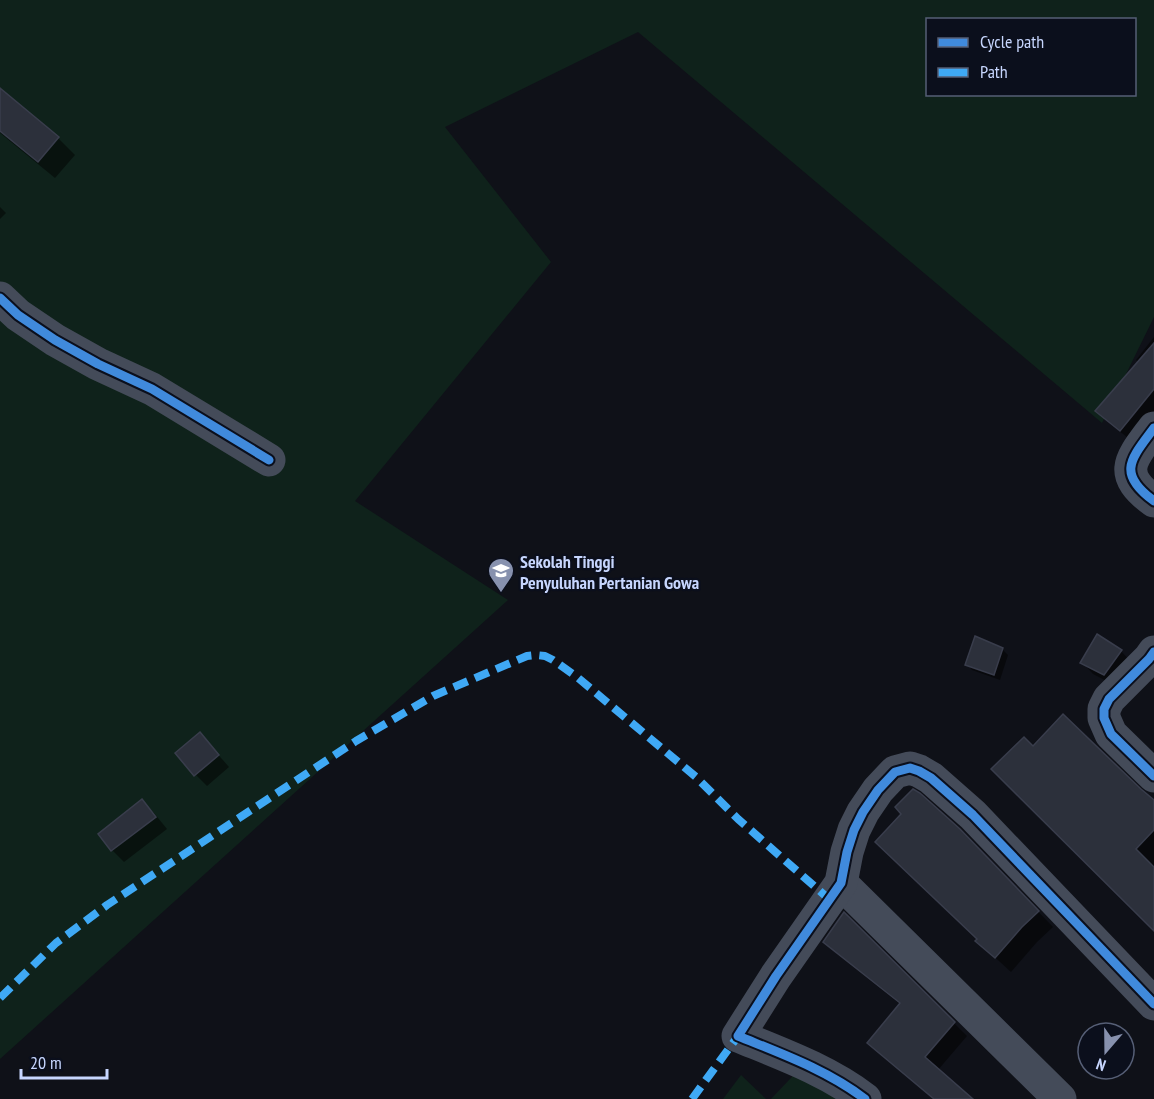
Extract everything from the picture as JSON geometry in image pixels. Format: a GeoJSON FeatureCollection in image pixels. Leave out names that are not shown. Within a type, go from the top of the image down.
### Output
{"type":"FeatureCollection","features":[{"type":"Feature","properties":{"kind":"street"},"geometry":{"type":"LineString","coordinates":[[0,298],[18,315],[55,340],[152,390],[269,460]]}},
{"type":"Feature","properties":{"kind":"street"},"geometry":{"type":"LineString","coordinates":[[1154,428],[1131,462],[1132,480],[1154,501]]}},
{"type":"Feature","properties":{"kind":"street"},"geometry":{"type":"LineString","coordinates":[[1152,658],[1109,699],[1104,709],[1104,718],[1111,734],[1154,776]]}},
{"type":"Feature","properties":{"kind":"street"},"geometry":{"type":"LineString","coordinates":[[865,1099],[811,1066],[738,1036],[776,976],[841,883],[854,830],[878,790],[895,772],[910,768],[919,771],[931,778],[974,815],[1154,1004]]}},
{"type":"Feature","properties":{"kind":"street"},"geometry":{"type":"LineString","coordinates":[[841,883],[1060,1099]]}},
{"type":"Feature","properties":{"kind":"green space"},"geometry":{"type":"Polygon","coordinates":[[[0,0],[1154,0],[1154,317],[1102,423],[638,32],[445,127],[551,262],[355,501],[508,600],[0,1059],[0,0]]]}},
{"type":"Feature","properties":{"kind":"green space"},"geometry":{"type":"Polygon","coordinates":[[[808,1060],[849,1099],[771,1099],[808,1060]]]}},
{"type":"Feature","properties":{"kind":"green space"},"geometry":{"type":"Polygon","coordinates":[[[741,1075],[766,1099],[723,1099],[741,1075]]]}},
{"type":"Feature","properties":{"kind":"building"},"geometry":{"type":"Polygon","coordinates":[[[0,88],[59,137],[38,162],[0,131],[0,88]]]}},
{"type":"Feature","properties":{"kind":"building"},"geometry":{"type":"Polygon","coordinates":[[[1154,343],[1154,389],[1120,431],[1095,411],[1154,343]]]}},
{"type":"Feature","properties":{"kind":"building"},"geometry":{"type":"Polygon","coordinates":[[[1097,634],[1122,650],[1104,675],[1080,663],[1097,634]]]}},
{"type":"Feature","properties":{"kind":"building"},"geometry":{"type":"Polygon","coordinates":[[[975,636],[1003,648],[994,675],[965,665],[975,636]]]}},
{"type":"Feature","properties":{"kind":"building"},"geometry":{"type":"Polygon","coordinates":[[[1063,714],[1154,800],[1154,830],[1136,849],[1154,867],[1154,931],[991,769],[1024,737],[1033,746],[1063,714]]]}},
{"type":"Feature","properties":{"kind":"building"},"geometry":{"type":"Polygon","coordinates":[[[200,732],[219,755],[194,776],[175,753],[200,732]]]}},
{"type":"Feature","properties":{"kind":"building"},"geometry":{"type":"Polygon","coordinates":[[[913,789],[960,829],[1039,911],[995,958],[875,842],[901,814],[895,807],[913,789]]]}},
{"type":"Feature","properties":{"kind":"building"},"geometry":{"type":"Polygon","coordinates":[[[142,799],[156,817],[111,851],[98,834],[142,799]]]}},
{"type":"Feature","properties":{"kind":"building"},"geometry":{"type":"Polygon","coordinates":[[[844,912],[955,1022],[925,1057],[973,1099],[934,1099],[867,1043],[900,1003],[823,942],[844,912]]]}},
{"type":"Feature","properties":{"kind":"marked path"},"geometry":{"type":"LineString","coordinates":[[0,998],[56,943],[107,905],[356,741],[433,696],[527,656],[545,656],[577,677],[696,777],[738,819],[830,900]]}},
{"type":"Feature","properties":{"kind":"marked path"},"geometry":{"type":"LineString","coordinates":[[692,1099],[738,1036]]}},
{"type":"Feature","properties":{"kind":"cycle path"},"geometry":{"type":"LineString","coordinates":[[0,298],[18,315],[55,340],[98,364],[152,389],[269,460]]}},
{"type":"Feature","properties":{"kind":"cycle path"},"geometry":{"type":"LineString","coordinates":[[1154,428],[1134,457],[1131,466],[1131,474],[1135,482],[1154,501]]}},
{"type":"Feature","properties":{"kind":"cycle path"},"geometry":{"type":"LineString","coordinates":[[1154,652],[1109,699],[1104,709],[1104,718],[1111,734],[1154,776]]}},
{"type":"Feature","properties":{"kind":"cycle path"},"geometry":{"type":"LineString","coordinates":[[865,1099],[820,1071],[738,1036],[776,976],[841,883],[854,830],[878,790],[895,772],[910,768],[919,771],[931,778],[973,815],[1154,1004]]}},
{"type":"Feature","properties":{"kind":"place","name":"Sekolah Tinggi Penyuluhan Pertanian Gowa"},"geometry":{"type":"Point","coordinates":[501,594]}}]}
